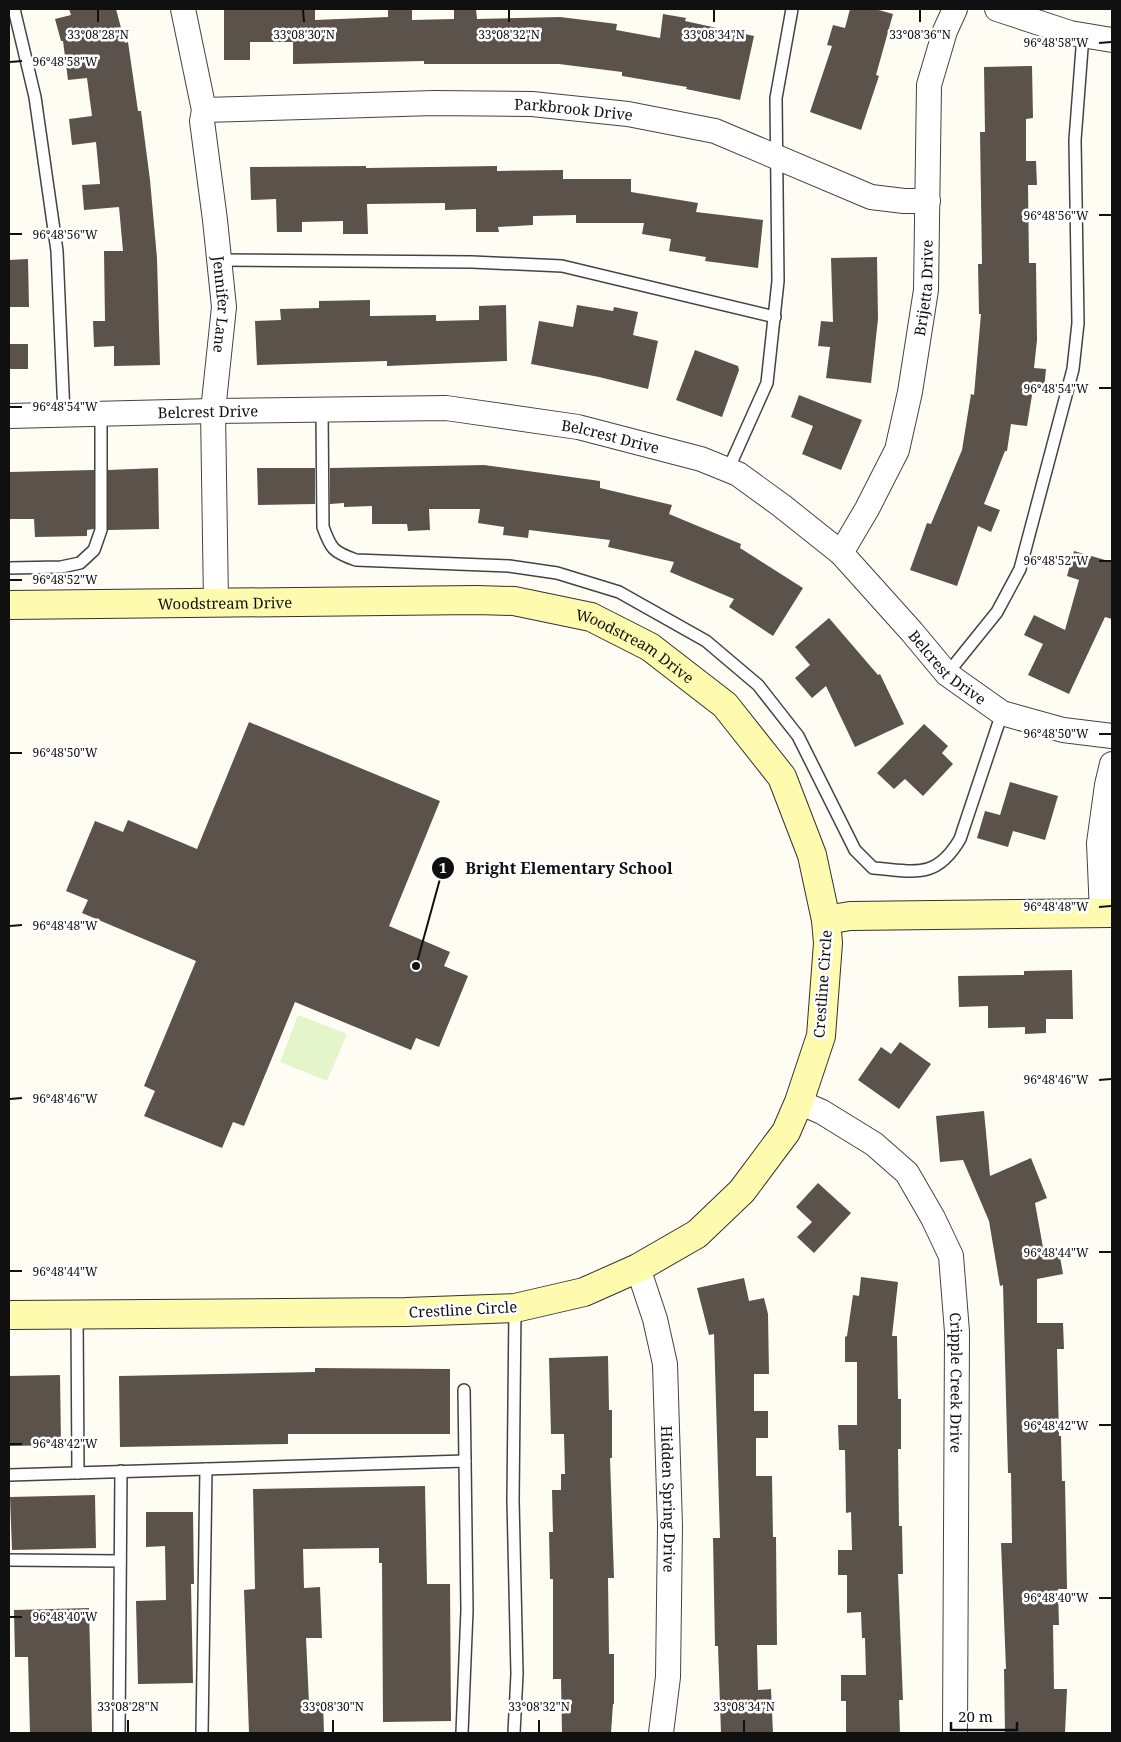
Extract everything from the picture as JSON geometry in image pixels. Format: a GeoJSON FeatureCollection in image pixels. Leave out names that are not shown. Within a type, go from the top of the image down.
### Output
{"type":"FeatureCollection","features":[{"type":"Feature","properties":{"kind":"street","name":"Jennifer Lane"},"geometry":{"type":"LineString","coordinates":[[183,9],[204,110],[202,121],[220,260],[224,307],[213,410],[216,602]]}},
{"type":"Feature","properties":{"kind":"street","name":"Brijetta Drive"},"geometry":{"type":"LineString","coordinates":[[841,553],[867,509],[897,450],[910,392],[924,298],[928,200],[929,85],[945,31],[955,9]]}},
{"type":"Feature","properties":{"kind":"street"},"geometry":{"type":"LineString","coordinates":[[997,9],[1083,35],[1112,40]]}},
{"type":"Feature","properties":{"kind":"street","name":"Parkbrook Drive"},"geometry":{"type":"LineString","coordinates":[[204,110],[434,103],[532,104],[628,114],[715,131],[871,197],[904,201],[928,200]]}},
{"type":"Feature","properties":{"kind":"street","name":"Belcrest Drive"},"geometry":{"type":"LineString","coordinates":[[9,416],[213,410],[446,408],[578,426],[701,459],[738,474],[841,553],[947,674],[1002,713],[1063,730],[1112,736]]}},
{"type":"Feature","properties":{"kind":"street","name":"Woodstream Drive"},"geometry":{"type":"LineString","coordinates":[[9,605],[514,601],[591,617],[650,647],[725,705],[782,777],[812,855],[826,920]]}},
{"type":"Feature","properties":{"kind":"street"},"geometry":{"type":"LineString","coordinates":[[826,920],[850,916],[1107,913],[1099,843],[1107,785],[1112,764]]}},
{"type":"Feature","properties":{"kind":"street","name":"Crestline Circle"},"geometry":{"type":"LineString","coordinates":[[9,1315],[406,1312],[515,1308],[584,1292],[638,1268],[697,1234],[742,1191],[786,1132],[799,1102],[821,1036],[828,943],[826,920]]}},
{"type":"Feature","properties":{"kind":"street","name":"Cripple Creek Drive"},"geometry":{"type":"LineString","coordinates":[[799,1102],[822,1112],[874,1144],[907,1173],[933,1218],[950,1256],[957,1332],[955,1733]]}},
{"type":"Feature","properties":{"kind":"street","name":"Hidden Spring Drive"},"geometry":{"type":"LineString","coordinates":[[638,1268],[655,1319],[665,1364],[670,1526],[668,1677],[661,1733]]}},
{"type":"Feature","properties":{"kind":"lane"},"geometry":{"type":"LineString","coordinates":[[14,9],[35,97],[57,250],[64,415]]}},
{"type":"Feature","properties":{"kind":"lane"},"geometry":{"type":"LineString","coordinates":[[728,470],[767,383],[778,281],[776,98],[790,9]]}},
{"type":"Feature","properties":{"kind":"lane"},"geometry":{"type":"LineString","coordinates":[[947,674],[997,612],[1020,569],[1073,369],[1078,323],[1075,140],[1083,35]]}},
{"type":"Feature","properties":{"kind":"lane"},"geometry":{"type":"LineString","coordinates":[[220,260],[472,262],[562,266],[775,317]]}},
{"type":"Feature","properties":{"kind":"lane"},"geometry":{"type":"LineString","coordinates":[[322,410],[323,526],[329,544],[336,552],[356,560],[509,566],[557,573],[619,592],[706,640],[758,685],[798,736],[855,850],[873,868],[924,870],[938,865],[949,858],[960,839],[1002,713]]}},
{"type":"Feature","properties":{"kind":"lane"},"geometry":{"type":"LineString","coordinates":[[9,568],[61,567],[80,563],[94,550],[101,530],[101,414]]}},
{"type":"Feature","properties":{"kind":"lane"},"geometry":{"type":"LineString","coordinates":[[514,1733],[517,1674],[513,1500],[515,1308]]}},
{"type":"Feature","properties":{"kind":"lane"},"geometry":{"type":"LineString","coordinates":[[77,1315],[78,1473]]}},
{"type":"Feature","properties":{"kind":"lane"},"geometry":{"type":"LineString","coordinates":[[462,1733],[467,1610],[464,1390]]}},
{"type":"Feature","properties":{"kind":"lane"},"geometry":{"type":"LineString","coordinates":[[9,1475],[465,1461]]}},
{"type":"Feature","properties":{"kind":"lane"},"geometry":{"type":"LineString","coordinates":[[202,1733],[206,1469]]}},
{"type":"Feature","properties":{"kind":"lane"},"geometry":{"type":"LineString","coordinates":[[119,1733],[121,1471]]}},
{"type":"Feature","properties":{"kind":"lane"},"geometry":{"type":"LineString","coordinates":[[9,1560],[120,1561]]}},
{"type":"Feature","properties":{"kind":"green space"},"geometry":{"type":"Polygon","coordinates":[[[298,1015],[347,1034],[327,1081],[280,1062],[298,1015]]]}},
{"type":"Feature","properties":{"kind":"building"},"geometry":{"type":"Polygon","coordinates":[[[69,9],[116,9],[125,43],[128,42],[138,111],[141,111],[150,180],[157,258],[160,365],[114,366],[114,346],[94,347],[93,321],[105,321],[104,251],[123,251],[119,207],[84,210],[82,185],[100,184],[96,142],[72,145],[69,119],[92,116],[87,78],[68,80],[63,41],[61,41],[55,19],[71,15],[69,9]]]}},
{"type":"Feature","properties":{"kind":"building"},"geometry":{"type":"Polygon","coordinates":[[[224,9],[315,9],[315,20],[388,17],[388,9],[412,9],[412,20],[454,19],[454,9],[476,9],[477,19],[560,17],[617,24],[616,30],[660,38],[663,14],[686,18],[685,21],[754,36],[740,100],[686,89],[687,87],[622,76],[622,72],[559,64],[424,64],[424,61],[293,64],[293,42],[250,42],[250,60],[224,60],[224,9]]]}},
{"type":"Feature","properties":{"kind":"building"},"geometry":{"type":"Polygon","coordinates":[[[850,9],[875,9],[893,14],[876,75],[879,76],[861,130],[810,112],[832,46],[827,45],[833,25],[845,28],[850,9]]]}},
{"type":"Feature","properties":{"kind":"building"},"geometry":{"type":"Polygon","coordinates":[[[1032,66],[1033,118],[1026,119],[1026,161],[1036,161],[1037,185],[1028,185],[1029,263],[1036,263],[1037,340],[1034,368],[1046,369],[1044,390],[1033,389],[1027,426],[1011,424],[1007,451],[1005,451],[984,504],[1000,510],[991,532],[978,526],[957,586],[910,570],[927,523],[931,524],[962,450],[971,394],[974,395],[981,314],[979,314],[978,264],[982,264],[980,132],[985,132],[984,67],[1032,66]]]}},
{"type":"Feature","properties":{"kind":"building"},"geometry":{"type":"Polygon","coordinates":[[[366,166],[366,168],[497,166],[497,171],[563,170],[563,179],[631,179],[631,192],[698,203],[696,212],[763,220],[758,268],[705,261],[706,257],[669,251],[671,239],[642,234],[644,223],[576,223],[576,215],[533,216],[533,225],[498,227],[499,232],[476,232],[476,209],[445,210],[445,203],[367,204],[368,234],[343,234],[343,221],[302,222],[302,232],[277,232],[276,199],[251,200],[250,167],[366,166]]]}},
{"type":"Feature","properties":{"kind":"building"},"geometry":{"type":"Polygon","coordinates":[[[877,257],[878,319],[871,383],[826,378],[830,347],[818,346],[821,321],[833,322],[831,258],[877,257]]]}},
{"type":"Feature","properties":{"kind":"building"},"geometry":{"type":"Polygon","coordinates":[[[28,259],[29,307],[9,307],[9,260],[28,259]]]}},
{"type":"Feature","properties":{"kind":"building"},"geometry":{"type":"Polygon","coordinates":[[[370,300],[370,316],[436,315],[436,321],[479,320],[479,306],[506,305],[507,361],[387,366],[387,361],[257,365],[255,321],[281,320],[280,309],[319,308],[319,301],[370,300]]]}},
{"type":"Feature","properties":{"kind":"building"},"geometry":{"type":"Polygon","coordinates":[[[577,305],[613,311],[614,307],[638,312],[633,335],[658,341],[648,389],[531,364],[539,321],[573,327],[577,305]]]}},
{"type":"Feature","properties":{"kind":"building"},"geometry":{"type":"Polygon","coordinates":[[[9,344],[28,344],[28,369],[9,369],[9,344]]]}},
{"type":"Feature","properties":{"kind":"building"},"geometry":{"type":"Polygon","coordinates":[[[695,350],[738,366],[739,370],[722,417],[676,400],[695,350]]]}},
{"type":"Feature","properties":{"kind":"building"},"geometry":{"type":"Polygon","coordinates":[[[799,395],[862,420],[841,470],[802,454],[813,426],[791,417],[799,395]]]}},
{"type":"Feature","properties":{"kind":"building"},"geometry":{"type":"Polygon","coordinates":[[[484,465],[600,481],[600,488],[672,505],[669,514],[741,544],[740,548],[803,588],[773,636],[729,607],[734,599],[670,572],[674,562],[608,547],[610,540],[529,530],[528,538],[503,535],[504,527],[478,523],[480,509],[429,509],[430,530],[408,531],[407,524],[372,524],[372,506],[344,507],[344,503],[330,504],[330,468],[484,465]]]}},
{"type":"Feature","properties":{"kind":"building"},"geometry":{"type":"Polygon","coordinates":[[[158,468],[159,529],[108,530],[108,470],[158,468]]]}},
{"type":"Feature","properties":{"kind":"building"},"geometry":{"type":"Polygon","coordinates":[[[257,468],[315,468],[315,504],[258,505],[257,468]]]}},
{"type":"Feature","properties":{"kind":"building"},"geometry":{"type":"Polygon","coordinates":[[[94,470],[94,529],[87,530],[87,536],[35,537],[34,519],[9,519],[9,472],[94,470]]]}},
{"type":"Feature","properties":{"kind":"building"},"geometry":{"type":"Polygon","coordinates":[[[1074,551],[1112,562],[1112,619],[1105,617],[1069,694],[1028,675],[1043,644],[1024,635],[1034,615],[1065,630],[1079,580],[1067,576],[1074,551]]]}},
{"type":"Feature","properties":{"kind":"building"},"geometry":{"type":"Polygon","coordinates":[[[829,618],[878,675],[880,674],[904,724],[855,747],[826,686],[812,698],[795,678],[810,665],[795,647],[829,618]]]}},
{"type":"Feature","properties":{"kind":"building"},"geometry":{"type":"Polygon","coordinates":[[[249,722],[440,801],[389,926],[450,952],[444,966],[468,976],[439,1047],[416,1038],[411,1050],[295,1002],[244,1126],[233,1122],[222,1148],[144,1116],[155,1091],[144,1086],[196,961],[82,913],[88,900],[66,891],[95,821],[123,832],[128,820],[197,849],[249,722]]]}},
{"type":"Feature","properties":{"kind":"building"},"geometry":{"type":"Polygon","coordinates":[[[924,724],[948,746],[942,753],[953,764],[923,796],[905,779],[894,789],[877,773],[924,724]]]}},
{"type":"Feature","properties":{"kind":"building"},"geometry":{"type":"Polygon","coordinates":[[[1010,782],[1058,796],[1045,840],[1013,831],[1008,847],[977,838],[985,811],[1000,815],[1010,782]]]}},
{"type":"Feature","properties":{"kind":"building"},"geometry":{"type":"Polygon","coordinates":[[[1072,970],[1073,1019],[1046,1019],[1046,1033],[1025,1034],[1025,1027],[988,1028],[988,1006],[959,1007],[958,976],[1024,975],[1024,971],[1072,970]]]}},
{"type":"Feature","properties":{"kind":"building"},"geometry":{"type":"Polygon","coordinates":[[[900,1042],[931,1064],[899,1109],[858,1080],[881,1047],[891,1054],[900,1042]]]}},
{"type":"Feature","properties":{"kind":"building"},"geometry":{"type":"Polygon","coordinates":[[[984,1111],[990,1176],[1031,1158],[1047,1198],[1035,1203],[1044,1253],[1059,1251],[1063,1274],[1037,1279],[1037,1323],[1063,1323],[1064,1349],[1057,1349],[1059,1436],[1061,1436],[1062,1481],[1065,1481],[1067,1589],[1058,1589],[1059,1625],[1053,1625],[1054,1689],[1067,1689],[1065,1733],[1005,1733],[1004,1669],[1006,1669],[1001,1543],[1012,1543],[1011,1473],[1008,1473],[1003,1285],[1000,1286],[989,1221],[963,1160],[940,1162],[936,1116],[984,1111]]]}},
{"type":"Feature","properties":{"kind":"building"},"geometry":{"type":"Polygon","coordinates":[[[818,1183],[851,1213],[814,1253],[797,1237],[812,1222],[796,1207],[818,1183]]]}},
{"type":"Feature","properties":{"kind":"building"},"geometry":{"type":"Polygon","coordinates":[[[861,1277],[898,1282],[892,1336],[897,1336],[898,1399],[901,1399],[901,1449],[898,1449],[899,1526],[902,1526],[903,1574],[898,1574],[903,1700],[899,1700],[900,1733],[846,1733],[846,1701],[841,1701],[841,1675],[866,1675],[865,1638],[862,1638],[861,1612],[847,1613],[847,1575],[838,1575],[838,1550],[852,1550],[851,1512],[846,1513],[845,1450],[839,1450],[838,1425],[857,1425],[857,1362],[845,1362],[845,1337],[847,1336],[853,1295],[859,1296],[861,1277]]]}},
{"type":"Feature","properties":{"kind":"building"},"geometry":{"type":"Polygon","coordinates":[[[744,1278],[749,1301],[764,1298],[768,1314],[769,1374],[754,1374],[754,1411],[768,1411],[768,1438],[756,1438],[756,1476],[772,1476],[773,1537],[776,1537],[777,1645],[757,1645],[758,1690],[771,1689],[773,1733],[721,1733],[718,1646],[715,1646],[713,1538],[720,1538],[714,1334],[709,1335],[697,1288],[744,1278]]]}},
{"type":"Feature","properties":{"kind":"building"},"geometry":{"type":"Polygon","coordinates":[[[608,1356],[609,1410],[612,1410],[612,1458],[610,1458],[614,1578],[608,1578],[609,1654],[614,1654],[614,1704],[611,1733],[562,1733],[561,1679],[553,1679],[553,1579],[550,1579],[549,1532],[553,1532],[552,1490],[561,1490],[561,1474],[565,1474],[564,1434],[551,1434],[549,1358],[608,1356]]]}},
{"type":"Feature","properties":{"kind":"building"},"geometry":{"type":"Polygon","coordinates":[[[315,1368],[450,1369],[450,1434],[288,1434],[288,1444],[120,1447],[119,1376],[315,1372],[315,1368]]]}},
{"type":"Feature","properties":{"kind":"building"},"geometry":{"type":"Polygon","coordinates":[[[60,1375],[61,1445],[9,1446],[9,1376],[60,1375]]]}},
{"type":"Feature","properties":{"kind":"building"},"geometry":{"type":"Polygon","coordinates":[[[425,1486],[427,1584],[450,1584],[451,1721],[383,1722],[382,1563],[379,1563],[379,1548],[303,1549],[304,1588],[320,1587],[322,1638],[306,1638],[309,1703],[323,1702],[324,1733],[249,1733],[244,1590],[255,1589],[253,1489],[425,1486]]]}},
{"type":"Feature","properties":{"kind":"building"},"geometry":{"type":"Polygon","coordinates":[[[95,1495],[96,1548],[12,1550],[10,1497],[95,1495]]]}},
{"type":"Feature","properties":{"kind":"building"},"geometry":{"type":"Polygon","coordinates":[[[146,1512],[193,1512],[194,1584],[191,1584],[193,1683],[138,1684],[136,1601],[166,1600],[165,1546],[146,1547],[146,1512]]]}},
{"type":"Feature","properties":{"kind":"building"},"geometry":{"type":"Polygon","coordinates":[[[89,1608],[92,1733],[30,1733],[28,1657],[15,1657],[14,1610],[89,1608]]]}},
{"type":"Feature","properties":{"kind":"place","name":"Bright Elementary School"},"geometry":{"type":"Point","coordinates":[416,966]}}]}
